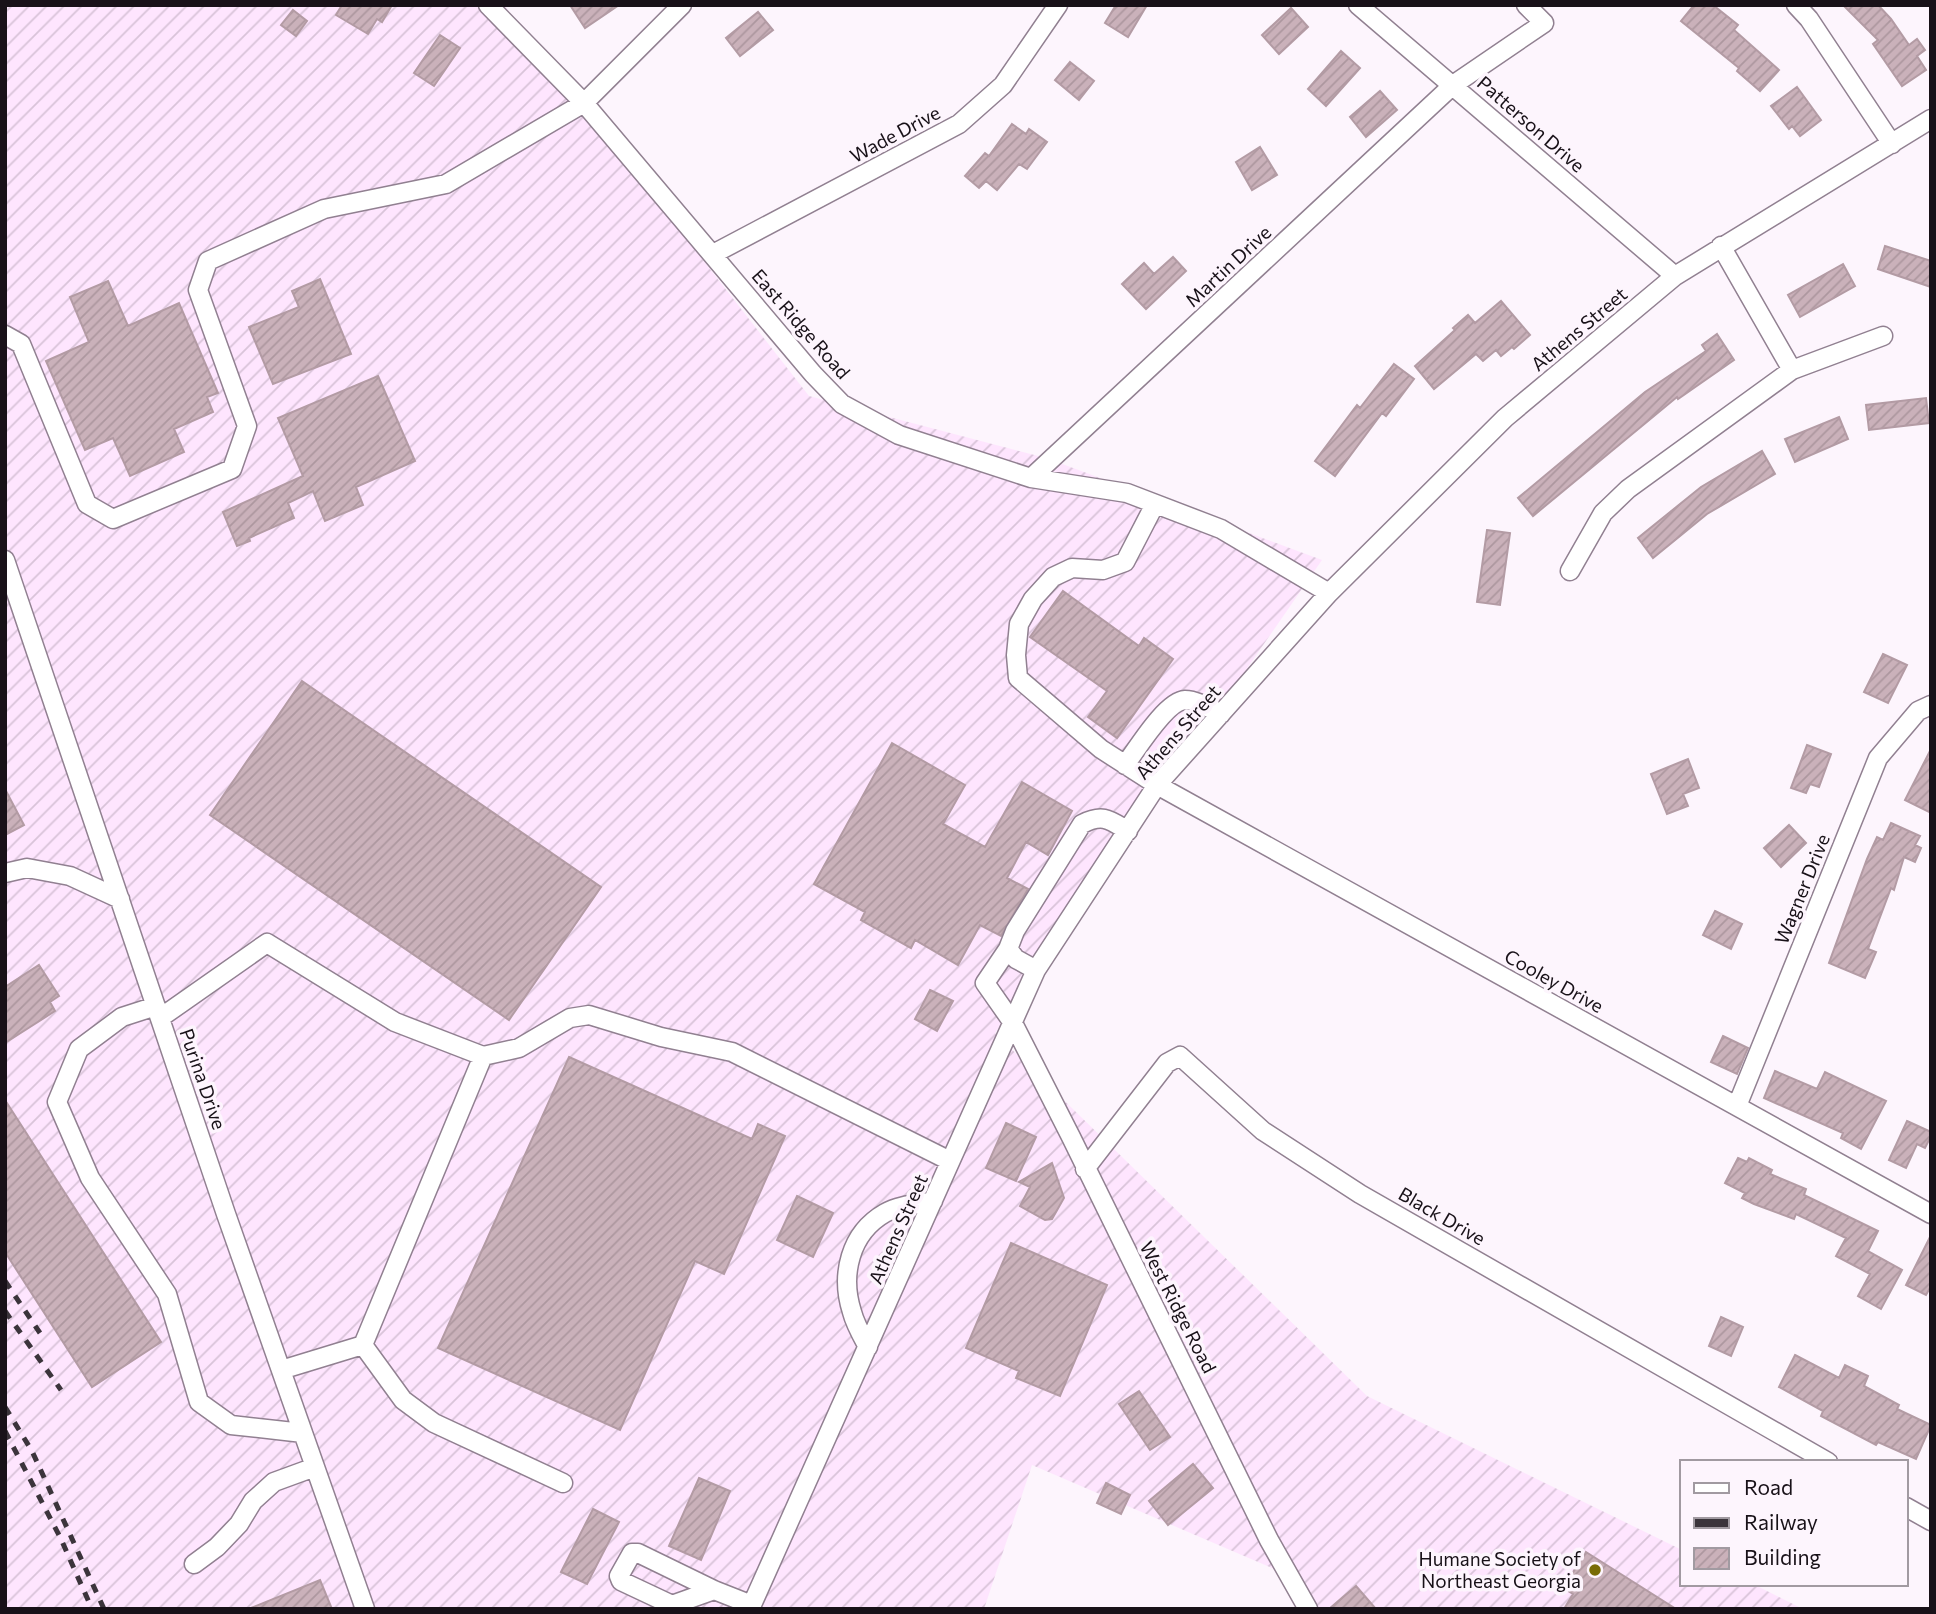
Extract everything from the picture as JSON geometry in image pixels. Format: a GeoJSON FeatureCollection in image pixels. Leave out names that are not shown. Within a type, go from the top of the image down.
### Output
{"type":"FeatureCollection","features":[{"type":"Feature","properties":{"kind":"street","name":"East Ridge Road"},"geometry":{"type":"LineString","coordinates":[[488,5],[584,103],[813,374],[842,404],[899,435],[1031,478],[1127,493],[1221,529],[1329,593]]}},
{"type":"Feature","properties":{"kind":"street"},"geometry":{"type":"LineString","coordinates":[[5,335],[21,344],[87,505],[113,519],[232,469],[247,426],[198,290],[208,261],[324,209],[446,184],[584,103],[682,5]]}},
{"type":"Feature","properties":{"kind":"street","name":"Wade Drive"},"geometry":{"type":"LineString","coordinates":[[713,254],[959,124],[1003,85],[1058,5]]}},
{"type":"Feature","properties":{"kind":"street","name":"Patterson Drive"},"geometry":{"type":"LineString","coordinates":[[1359,5],[1675,276]]}},
{"type":"Feature","properties":{"kind":"street","name":"Martin Drive"},"geometry":{"type":"LineString","coordinates":[[1031,478],[1453,85],[1544,23],[1526,5]]}},
{"type":"Feature","properties":{"kind":"street"},"geometry":{"type":"LineString","coordinates":[[1796,5],[1809,19],[1892,144]]}},
{"type":"Feature","properties":{"kind":"street","name":"Athens Street"},"geometry":{"type":"LineString","coordinates":[[751,1607],[1036,970],[1157,785],[1329,593],[1505,418],[1675,276],[1931,119]]}},
{"type":"Feature","properties":{"kind":"street"},"geometry":{"type":"LineString","coordinates":[[1721,246],[1792,370]]}},
{"type":"Feature","properties":{"kind":"street"},"geometry":{"type":"LineString","coordinates":[[1570,571],[1604,513],[1628,489],[1792,370],[1883,336]]}},
{"type":"Feature","properties":{"kind":"street","name":"Cooley Drive"},"geometry":{"type":"LineString","coordinates":[[1155,504],[1125,562],[1103,570],[1072,568],[1053,577],[1033,599],[1019,624],[1018,678],[1101,749],[1157,785],[1931,1214]]}},
{"type":"Feature","properties":{"kind":"street","name":"Purina Drive"},"geometry":{"type":"LineString","coordinates":[[5,560],[365,1609]]}},
{"type":"Feature","properties":{"kind":"street"},"geometry":{"type":"LineString","coordinates":[[1125,765],[1170,705],[1184,700],[1199,703],[1221,714]]}},
{"type":"Feature","properties":{"kind":"street","name":"Wagner Drive"},"geometry":{"type":"LineString","coordinates":[[1737,1106],[1878,758],[1918,711],[1931,705]]}},
{"type":"Feature","properties":{"kind":"street"},"geometry":{"type":"LineString","coordinates":[[1036,970],[1016,959],[1008,949],[1015,931],[1082,824],[1095,817],[1108,819],[1128,831]]}},
{"type":"Feature","properties":{"kind":"street"},"geometry":{"type":"LineString","coordinates":[[5,873],[27,867],[69,876],[120,899]]}},
{"type":"Feature","properties":{"kind":"street"},"geometry":{"type":"LineString","coordinates":[[303,1433],[231,1425],[199,1402],[167,1294],[90,1178],[57,1102],[79,1049],[122,1017],[158,1012],[267,943],[395,1022],[483,1056],[519,1048],[570,1018],[589,1016],[661,1037],[732,1052],[950,1161]]}},
{"type":"Feature","properties":{"kind":"street","name":"West Ridge Road"},"geometry":{"type":"LineString","coordinates":[[1008,949],[985,984],[1013,1023],[1269,1541],[1308,1609]]}},
{"type":"Feature","properties":{"kind":"street"},"geometry":{"type":"LineString","coordinates":[[363,1345],[483,1056]]}},
{"type":"Feature","properties":{"kind":"street","name":"Black Drive"},"geometry":{"type":"LineString","coordinates":[[1085,1169],[1167,1063],[1180,1056],[1264,1131],[1360,1194],[1825,1460]]}},
{"type":"Feature","properties":{"kind":"street"},"geometry":{"type":"LineString","coordinates":[[868,1347],[853,1316],[848,1297],[846,1276],[849,1258],[864,1231],[886,1212],[898,1207],[933,1201]]}},
{"type":"Feature","properties":{"kind":"street"},"geometry":{"type":"LineString","coordinates":[[281,1370],[363,1345]]}},
{"type":"Feature","properties":{"kind":"street"},"geometry":{"type":"LineString","coordinates":[[363,1345],[404,1400],[434,1423],[563,1483]]}},
{"type":"Feature","properties":{"kind":"street"},"geometry":{"type":"LineString","coordinates":[[194,1564],[217,1547],[239,1524],[253,1501],[274,1482],[315,1467]]}},
{"type":"Feature","properties":{"kind":"street"},"geometry":{"type":"LineString","coordinates":[[1908,1508],[1931,1521]]}},
{"type":"Feature","properties":{"kind":"street"},"geometry":{"type":"LineString","coordinates":[[714,1590],[672,1605],[621,1581],[619,1576],[632,1553],[638,1553],[751,1607]]}},
{"type":"Feature","properties":{"kind":"shaded area"},"geometry":{"type":"Polygon","coordinates":[[[5,5],[504,5],[809,396],[1046,458],[1322,560],[995,1033],[1367,1396],[1680,1549],[1680,1586],[1757,1586],[1803,1609],[1309,1609],[1286,1574],[1032,1465],[984,1609],[5,1609],[5,5]]]}},
{"type":"Feature","properties":{"kind":"building"},"geometry":{"type":"Polygon","coordinates":[[[342,5],[392,5],[382,22],[377,19],[368,34],[336,15],[342,5]]]}},
{"type":"Feature","properties":{"kind":"building"},"geometry":{"type":"Polygon","coordinates":[[[570,5],[619,5],[585,28],[570,5]]]}},
{"type":"Feature","properties":{"kind":"building"},"geometry":{"type":"Polygon","coordinates":[[[1116,5],[1147,5],[1128,37],[1105,23],[1116,5]]]}},
{"type":"Feature","properties":{"kind":"building"},"geometry":{"type":"Polygon","coordinates":[[[1694,5],[1713,5],[1738,25],[1734,30],[1779,70],[1760,91],[1737,71],[1739,68],[1681,21],[1694,5]]]}},
{"type":"Feature","properties":{"kind":"building"},"geometry":{"type":"Polygon","coordinates":[[[1843,5],[1878,5],[1909,45],[1917,39],[1925,50],[1917,56],[1926,70],[1902,86],[1873,44],[1878,40],[1843,5]]]}},
{"type":"Feature","properties":{"kind":"building"},"geometry":{"type":"Polygon","coordinates":[[[1291,8],[1308,27],[1279,54],[1262,35],[1291,8]]]}},
{"type":"Feature","properties":{"kind":"building"},"geometry":{"type":"Polygon","coordinates":[[[293,10],[307,21],[296,36],[281,25],[293,10]]]}},
{"type":"Feature","properties":{"kind":"building"},"geometry":{"type":"Polygon","coordinates":[[[758,12],[773,30],[740,56],[726,38],[758,12]]]}},
{"type":"Feature","properties":{"kind":"building"},"geometry":{"type":"Polygon","coordinates":[[[440,35],[460,48],[434,86],[414,73],[440,35]]]}},
{"type":"Feature","properties":{"kind":"building"},"geometry":{"type":"Polygon","coordinates":[[[1341,51],[1360,68],[1326,106],[1308,89],[1341,51]]]}},
{"type":"Feature","properties":{"kind":"building"},"geometry":{"type":"Polygon","coordinates":[[[1070,62],[1094,81],[1079,100],[1055,80],[1070,62]]]}},
{"type":"Feature","properties":{"kind":"building"},"geometry":{"type":"Polygon","coordinates":[[[1797,87],[1821,120],[1800,136],[1792,126],[1789,129],[1771,106],[1797,87]]]}},
{"type":"Feature","properties":{"kind":"building"},"geometry":{"type":"Polygon","coordinates":[[[1380,91],[1397,110],[1366,137],[1350,117],[1380,91]]]}},
{"type":"Feature","properties":{"kind":"building"},"geometry":{"type":"Polygon","coordinates":[[[1012,124],[1026,134],[1029,129],[1047,142],[1027,169],[1019,164],[997,190],[986,181],[979,188],[965,176],[985,153],[989,156],[1012,124]]]}},
{"type":"Feature","properties":{"kind":"building"},"geometry":{"type":"Polygon","coordinates":[[[1260,147],[1277,175],[1252,190],[1236,162],[1260,147]]]}},
{"type":"Feature","properties":{"kind":"building"},"geometry":{"type":"Polygon","coordinates":[[[1885,246],[1931,261],[1931,287],[1878,269],[1885,246]]]}},
{"type":"Feature","properties":{"kind":"building"},"geometry":{"type":"Polygon","coordinates":[[[1173,257],[1186,271],[1146,309],[1122,284],[1144,263],[1154,274],[1173,257]]]}},
{"type":"Feature","properties":{"kind":"building"},"geometry":{"type":"Polygon","coordinates":[[[1843,264],[1855,286],[1800,317],[1788,295],[1843,264]]]}},
{"type":"Feature","properties":{"kind":"building"},"geometry":{"type":"Polygon","coordinates":[[[320,279],[351,354],[273,384],[249,327],[299,307],[292,291],[320,279]]]}},
{"type":"Feature","properties":{"kind":"building"},"geometry":{"type":"Polygon","coordinates":[[[108,281],[128,326],[179,303],[218,393],[207,397],[213,412],[174,429],[184,452],[130,476],[113,438],[85,450],[46,361],[89,342],[70,297],[108,281]]]}},
{"type":"Feature","properties":{"kind":"building"},"geometry":{"type":"Polygon","coordinates":[[[1501,301],[1530,335],[1501,356],[1496,350],[1483,361],[1476,354],[1434,389],[1415,366],[1468,315],[1475,323],[1501,301]]]}},
{"type":"Feature","properties":{"kind":"building"},"geometry":{"type":"Polygon","coordinates":[[[1717,334],[1734,360],[1678,399],[1677,397],[1533,516],[1518,498],[1645,392],[1706,351],[1702,345],[1717,334]]]}},
{"type":"Feature","properties":{"kind":"building"},"geometry":{"type":"Polygon","coordinates":[[[1394,364],[1414,379],[1386,416],[1382,413],[1335,476],[1315,461],[1357,405],[1360,408],[1394,364]]]}},
{"type":"Feature","properties":{"kind":"building"},"geometry":{"type":"Polygon","coordinates":[[[378,376],[415,461],[356,487],[363,505],[325,521],[313,491],[288,503],[294,518],[237,546],[223,512],[303,476],[278,418],[378,376]]]}},
{"type":"Feature","properties":{"kind":"building"},"geometry":{"type":"Polygon","coordinates":[[[1926,398],[1929,423],[1869,430],[1866,405],[1926,398]]]}},
{"type":"Feature","properties":{"kind":"building"},"geometry":{"type":"Polygon","coordinates":[[[1839,417],[1848,439],[1795,462],[1785,439],[1839,417]]]}},
{"type":"Feature","properties":{"kind":"building"},"geometry":{"type":"Polygon","coordinates":[[[1762,451],[1775,474],[1707,514],[1653,558],[1638,538],[1701,487],[1762,451]]]}},
{"type":"Feature","properties":{"kind":"building"},"geometry":{"type":"Polygon","coordinates":[[[1487,530],[1510,533],[1500,605],[1477,602],[1487,530]]]}},
{"type":"Feature","properties":{"kind":"building"},"geometry":{"type":"Polygon","coordinates":[[[1063,591],[1139,646],[1144,638],[1173,659],[1117,738],[1088,717],[1107,691],[1030,637],[1063,591]]]}},
{"type":"Feature","properties":{"kind":"building"},"geometry":{"type":"Polygon","coordinates":[[[1883,654],[1907,665],[1888,703],[1864,692],[1883,654]]]}},
{"type":"Feature","properties":{"kind":"building"},"geometry":{"type":"Polygon","coordinates":[[[302,681],[601,887],[509,1020],[210,815],[302,681]]]}},
{"type":"Feature","properties":{"kind":"building"},"geometry":{"type":"Polygon","coordinates":[[[892,743],[965,785],[943,824],[985,847],[1022,782],[1072,811],[1048,855],[1026,842],[1007,878],[1028,889],[1001,936],[980,925],[958,965],[915,940],[911,948],[861,920],[865,912],[814,884],[892,743]]]}},
{"type":"Feature","properties":{"kind":"building"},"geometry":{"type":"Polygon","coordinates":[[[1807,745],[1831,754],[1819,787],[1810,784],[1806,793],[1791,788],[1807,745]]]}},
{"type":"Feature","properties":{"kind":"building"},"geometry":{"type":"Polygon","coordinates":[[[1931,749],[1931,813],[1905,800],[1931,749]]]}},
{"type":"Feature","properties":{"kind":"building"},"geometry":{"type":"Polygon","coordinates":[[[1688,759],[1699,788],[1683,794],[1688,806],[1667,814],[1651,774],[1688,759]]]}},
{"type":"Feature","properties":{"kind":"building"},"geometry":{"type":"Polygon","coordinates":[[[5,789],[24,825],[5,835],[5,789]]]}},
{"type":"Feature","properties":{"kind":"building"},"geometry":{"type":"Polygon","coordinates":[[[1891,823],[1920,836],[1915,845],[1921,848],[1915,862],[1904,857],[1894,890],[1891,888],[1868,949],[1876,952],[1865,978],[1829,963],[1867,859],[1877,837],[1883,840],[1891,823]]]}},
{"type":"Feature","properties":{"kind":"building"},"geometry":{"type":"Polygon","coordinates":[[[1789,825],[1806,843],[1781,867],[1764,848],[1789,825]]]}},
{"type":"Feature","properties":{"kind":"building"},"geometry":{"type":"Polygon","coordinates":[[[1715,911],[1742,924],[1731,949],[1703,935],[1715,911]]]}},
{"type":"Feature","properties":{"kind":"building"},"geometry":{"type":"Polygon","coordinates":[[[39,965],[59,996],[50,1002],[55,1011],[5,1043],[5,987],[39,965]]]}},
{"type":"Feature","properties":{"kind":"building"},"geometry":{"type":"Polygon","coordinates":[[[930,990],[953,1001],[937,1031],[915,1019],[930,990]]]}},
{"type":"Feature","properties":{"kind":"building"},"geometry":{"type":"Polygon","coordinates":[[[1723,1036],[1748,1048],[1737,1074],[1711,1062],[1723,1036]]]}},
{"type":"Feature","properties":{"kind":"building"},"geometry":{"type":"Polygon","coordinates":[[[569,1057],[752,1139],[758,1124],[785,1136],[724,1274],[695,1261],[620,1430],[438,1348],[569,1057]]]}},
{"type":"Feature","properties":{"kind":"building"},"geometry":{"type":"Polygon","coordinates":[[[1775,1071],[1817,1089],[1825,1072],[1886,1101],[1861,1149],[1841,1138],[1843,1133],[1764,1098],[1775,1071]]]}},
{"type":"Feature","properties":{"kind":"building"},"geometry":{"type":"Polygon","coordinates":[[[5,1100],[161,1342],[92,1387],[5,1252],[5,1100]]]}},
{"type":"Feature","properties":{"kind":"building"},"geometry":{"type":"Polygon","coordinates":[[[1907,1121],[1931,1132],[1931,1136],[1925,1148],[1917,1144],[1906,1168],[1889,1160],[1907,1121]]]}},
{"type":"Feature","properties":{"kind":"building"},"geometry":{"type":"Polygon","coordinates":[[[1006,1123],[1036,1137],[1016,1181],[986,1168],[1006,1123]]]}},
{"type":"Feature","properties":{"kind":"building"},"geometry":{"type":"Polygon","coordinates":[[[1738,1158],[1747,1162],[1749,1158],[1772,1170],[1770,1174],[1806,1189],[1804,1195],[1878,1231],[1868,1251],[1902,1270],[1881,1309],[1858,1296],[1870,1274],[1836,1256],[1846,1238],[1796,1214],[1794,1219],[1754,1204],[1742,1198],[1745,1193],[1725,1183],[1738,1158]]]}},
{"type":"Feature","properties":{"kind":"building"},"geometry":{"type":"Polygon","coordinates":[[[1052,1163],[1064,1198],[1052,1219],[1045,1220],[1020,1206],[1030,1187],[1019,1182],[1052,1163]]]}},
{"type":"Feature","properties":{"kind":"building"},"geometry":{"type":"Polygon","coordinates":[[[797,1196],[833,1213],[813,1257],[777,1240],[797,1196]]]}},
{"type":"Feature","properties":{"kind":"building"},"geometry":{"type":"Polygon","coordinates":[[[1931,1235],[1931,1286],[1926,1295],[1906,1285],[1931,1235]]]}},
{"type":"Feature","properties":{"kind":"building"},"geometry":{"type":"Polygon","coordinates":[[[1011,1243],[1107,1285],[1060,1396],[1016,1378],[1019,1371],[966,1348],[1011,1243]]]}},
{"type":"Feature","properties":{"kind":"building"},"geometry":{"type":"Polygon","coordinates":[[[1721,1317],[1743,1327],[1731,1356],[1709,1346],[1721,1317]]]}},
{"type":"Feature","properties":{"kind":"building"},"geometry":{"type":"Polygon","coordinates":[[[1795,1355],[1839,1378],[1845,1365],[1868,1376],[1864,1386],[1899,1405],[1897,1409],[1931,1425],[1916,1459],[1878,1442],[1876,1445],[1821,1416],[1823,1411],[1779,1387],[1795,1355]]]}},
{"type":"Feature","properties":{"kind":"building"},"geometry":{"type":"Polygon","coordinates":[[[1139,1391],[1170,1437],[1150,1450],[1119,1404],[1139,1391]]]}},
{"type":"Feature","properties":{"kind":"building"},"geometry":{"type":"Polygon","coordinates":[[[1193,1464],[1213,1488],[1168,1525],[1149,1501],[1193,1464]]]}},
{"type":"Feature","properties":{"kind":"building"},"geometry":{"type":"Polygon","coordinates":[[[699,1478],[730,1491],[701,1560],[669,1546],[699,1478]]]}},
{"type":"Feature","properties":{"kind":"building"},"geometry":{"type":"Polygon","coordinates":[[[1106,1483],[1130,1495],[1121,1514],[1097,1503],[1106,1483]]]}},
{"type":"Feature","properties":{"kind":"building"},"geometry":{"type":"Polygon","coordinates":[[[593,1509],[619,1522],[587,1584],[561,1572],[593,1509]]]}},
{"type":"Feature","properties":{"kind":"building","name":"Humane Society of Northeast Georgia"},"geometry":{"type":"Polygon","coordinates":[[[1586,1552],[1676,1609],[1564,1609],[1573,1594],[1563,1588],[1586,1552]]]}},
{"type":"Feature","properties":{"kind":"building"},"geometry":{"type":"Polygon","coordinates":[[[320,1580],[332,1609],[251,1609],[251,1608],[320,1580]]]}},
{"type":"Feature","properties":{"kind":"building"},"geometry":{"type":"Polygon","coordinates":[[[1356,1586],[1376,1609],[1329,1609],[1356,1586]]]}},
{"type":"Feature","properties":{"kind":"railway"},"geometry":{"type":"LineString","coordinates":[[5,1281],[40,1333]]}},
{"type":"Feature","properties":{"kind":"railway"},"geometry":{"type":"LineString","coordinates":[[5,1311],[61,1390]]}},
{"type":"Feature","properties":{"kind":"railway"},"geometry":{"type":"LineString","coordinates":[[5,1407],[32,1451],[104,1609]]}},
{"type":"Feature","properties":{"kind":"railway"},"geometry":{"type":"LineString","coordinates":[[5,1431],[61,1539],[92,1609]]}},
{"type":"Feature","properties":{"kind":"place","name":"Humane Society of Northeast Georgia"},"geometry":{"type":"Point","coordinates":[1595,1570]}}]}
